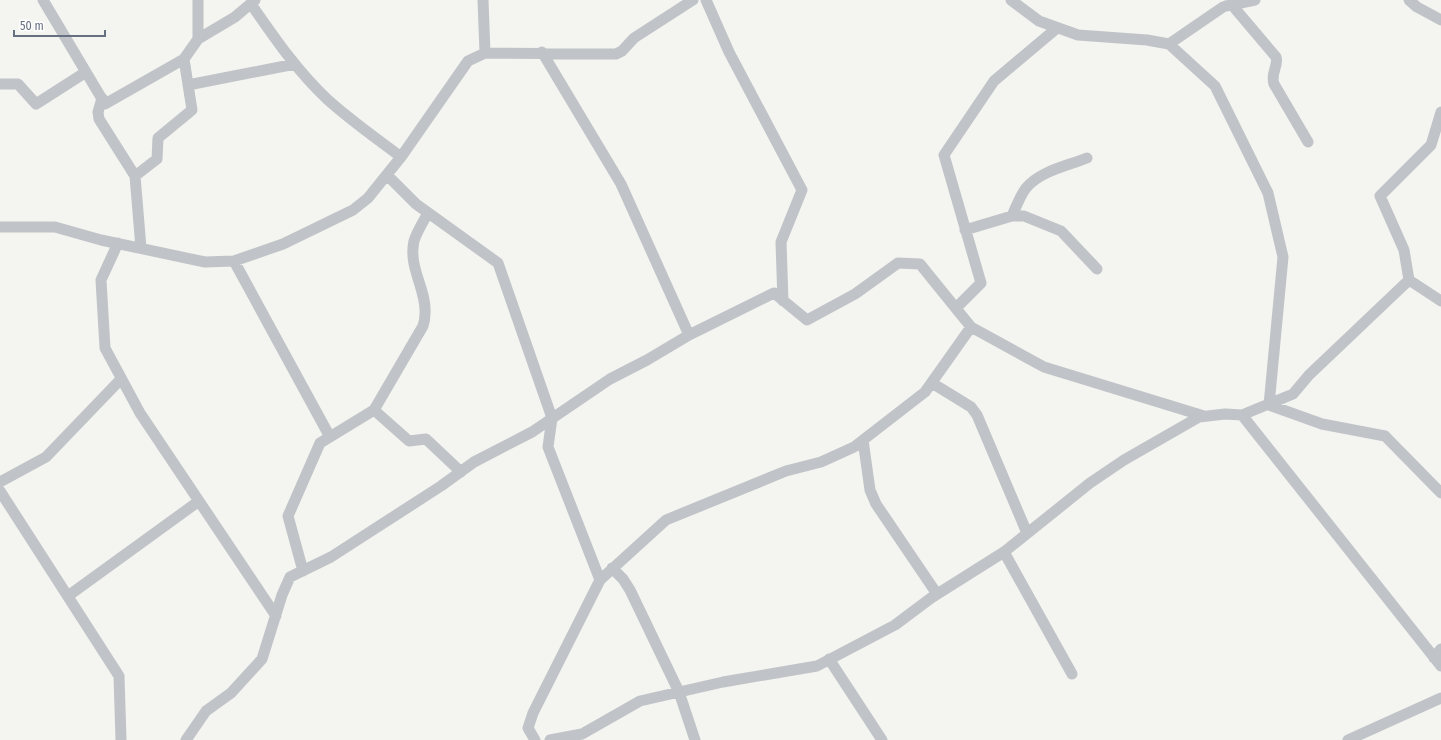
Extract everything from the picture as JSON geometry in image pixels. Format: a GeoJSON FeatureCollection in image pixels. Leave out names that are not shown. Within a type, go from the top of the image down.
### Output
{"type":"FeatureCollection","features":[{"type":"Feature","properties":{"kind":"street"},"geometry":{"type":"LineString","coordinates":[[43,0],[105,104],[184,59],[198,39],[235,16],[253,2],[294,64],[331,102],[401,157]]}},
{"type":"Feature","properties":{"kind":"street"},"geometry":{"type":"LineString","coordinates":[[483,0],[485,53]]}},
{"type":"Feature","properties":{"kind":"street"},"geometry":{"type":"LineString","coordinates":[[0,227],[54,227],[205,262],[234,261],[283,244],[353,210],[368,198],[401,157],[468,61],[485,53],[542,52],[616,54],[622,51],[634,38],[693,0]]}},
{"type":"Feature","properties":{"kind":"street"},"geometry":{"type":"LineString","coordinates":[[706,0],[729,52],[802,190],[781,242],[783,301]]}},
{"type":"Feature","properties":{"kind":"street"},"geometry":{"type":"LineString","coordinates":[[1011,0],[1039,21],[1078,35],[1147,40],[1169,44],[1215,86],[1268,193],[1283,257],[1269,405]]}},
{"type":"Feature","properties":{"kind":"street"},"geometry":{"type":"LineString","coordinates":[[1169,44],[1225,4],[1255,0]]}},
{"type":"Feature","properties":{"kind":"street"},"geometry":{"type":"LineString","coordinates":[[1409,0],[1417,7],[1441,20]]}},
{"type":"Feature","properties":{"kind":"street"},"geometry":{"type":"LineString","coordinates":[[198,39],[199,1]]}},
{"type":"Feature","properties":{"kind":"street"},"geometry":{"type":"LineString","coordinates":[[1225,4],[1276,57],[1278,62],[1272,78],[1274,84],[1308,142]]}},
{"type":"Feature","properties":{"kind":"street"},"geometry":{"type":"LineString","coordinates":[[956,308],[981,283],[944,155],[994,81],[1057,28]]}},
{"type":"Feature","properties":{"kind":"street"},"geometry":{"type":"LineString","coordinates":[[542,52],[621,184],[689,335]]}},
{"type":"Feature","properties":{"kind":"street"},"geometry":{"type":"LineString","coordinates":[[135,176],[158,159],[158,138],[192,110],[184,59]]}},
{"type":"Feature","properties":{"kind":"street"},"geometry":{"type":"LineString","coordinates":[[188,85],[294,64]]}},
{"type":"Feature","properties":{"kind":"street"},"geometry":{"type":"LineString","coordinates":[[0,84],[18,84],[36,104],[86,72]]}},
{"type":"Feature","properties":{"kind":"street"},"geometry":{"type":"LineString","coordinates":[[102,98],[98,112],[99,119],[135,176],[141,248]]}},
{"type":"Feature","properties":{"kind":"street"},"geometry":{"type":"LineString","coordinates":[[1441,112],[1431,144],[1380,196],[1404,250],[1409,280],[1441,301]]}},
{"type":"Feature","properties":{"kind":"street"},"geometry":{"type":"LineString","coordinates":[[1012,216],[1026,189],[1036,180],[1049,172],[1087,158]]}},
{"type":"Feature","properties":{"kind":"street"},"geometry":{"type":"LineString","coordinates":[[387,175],[416,204],[498,263],[552,418],[548,447],[600,580]]}},
{"type":"Feature","properties":{"kind":"street"},"geometry":{"type":"LineString","coordinates":[[303,571],[288,516],[320,443],[374,410],[423,326],[426,314],[414,266],[414,242],[428,213]]}},
{"type":"Feature","properties":{"kind":"street"},"geometry":{"type":"LineString","coordinates":[[966,230],[1012,216],[1024,216],[1061,231],[1097,269]]}},
{"type":"Feature","properties":{"kind":"street"},"geometry":{"type":"LineString","coordinates":[[118,243],[101,280],[105,348],[140,413],[276,616]]}},
{"type":"Feature","properties":{"kind":"street"},"geometry":{"type":"LineString","coordinates":[[234,261],[330,437]]}},
{"type":"Feature","properties":{"kind":"street"},"geometry":{"type":"LineString","coordinates":[[186,740],[206,711],[231,694],[262,659],[290,577],[331,556],[461,472],[474,462],[532,432],[610,379],[647,360],[689,335],[774,293],[806,320],[855,294],[898,263],[920,264],[971,327],[1044,367],[1204,416]]}},
{"type":"Feature","properties":{"kind":"street"},"geometry":{"type":"LineString","coordinates":[[550,740],[583,737],[640,700],[816,666],[896,625],[937,594],[1004,552],[1090,483],[1124,460],[1199,417],[1225,414],[1242,415],[1293,394],[1308,375],[1409,280]]}},
{"type":"Feature","properties":{"kind":"street"},"geometry":{"type":"LineString","coordinates":[[535,740],[528,728],[528,724],[600,580],[612,568],[666,520],[786,471],[821,462],[854,447],[925,392],[971,327]]}},
{"type":"Feature","properties":{"kind":"street"},"geometry":{"type":"LineString","coordinates":[[0,482],[46,457],[121,379]]}},
{"type":"Feature","properties":{"kind":"street"},"geometry":{"type":"LineString","coordinates":[[932,383],[971,407],[977,415],[1027,534]]}},
{"type":"Feature","properties":{"kind":"street"},"geometry":{"type":"LineString","coordinates":[[1269,405],[1322,424],[1385,436],[1441,493]]}},
{"type":"Feature","properties":{"kind":"street"},"geometry":{"type":"LineString","coordinates":[[374,410],[409,441],[426,439],[461,472]]}},
{"type":"Feature","properties":{"kind":"street"},"geometry":{"type":"LineString","coordinates":[[1242,415],[1439,658]]}},
{"type":"Feature","properties":{"kind":"street"},"geometry":{"type":"LineString","coordinates":[[863,440],[870,490],[876,504],[937,594]]}},
{"type":"Feature","properties":{"kind":"street"},"geometry":{"type":"LineString","coordinates":[[0,491],[119,676],[121,740]]}},
{"type":"Feature","properties":{"kind":"street"},"geometry":{"type":"LineString","coordinates":[[68,596],[199,501]]}},
{"type":"Feature","properties":{"kind":"street"},"geometry":{"type":"LineString","coordinates":[[1004,552],[1072,674]]}},
{"type":"Feature","properties":{"kind":"street"},"geometry":{"type":"LineString","coordinates":[[612,568],[623,579],[630,590],[679,692],[694,740]]}},
{"type":"Feature","properties":{"kind":"street"},"geometry":{"type":"LineString","coordinates":[[830,659],[882,740]]}},
{"type":"Feature","properties":{"kind":"street"},"geometry":{"type":"LineString","coordinates":[[1348,740],[1441,698]]}}]}
